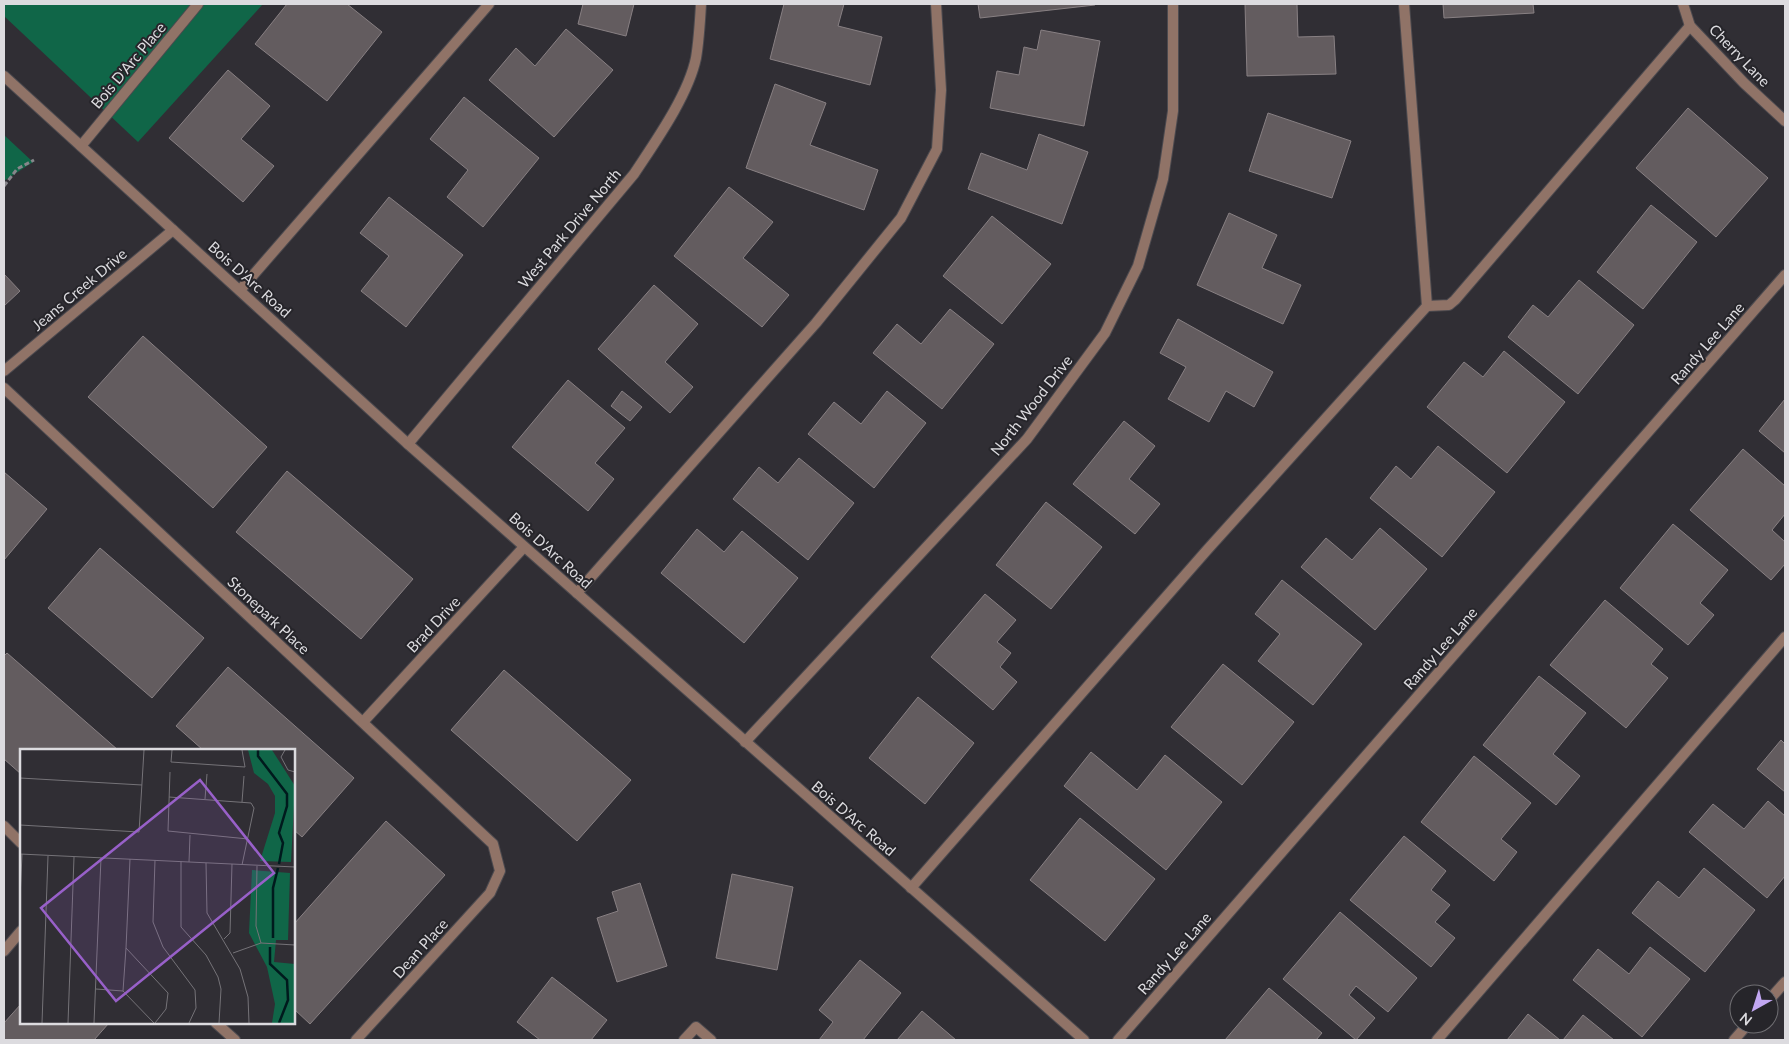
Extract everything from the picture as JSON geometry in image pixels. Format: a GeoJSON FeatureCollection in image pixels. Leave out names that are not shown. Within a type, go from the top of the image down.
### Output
{"type":"FeatureCollection","features":[{"type":"Feature","properties":{"kind":"street","name":"Bois D'Arc Place"},"geometry":{"type":"LineString","coordinates":[[81,146],[198,4]]}},
{"type":"Feature","properties":{"kind":"street"},"geometry":{"type":"LineString","coordinates":[[241,289],[489,4]]}},
{"type":"Feature","properties":{"kind":"street","name":"West Park Drive North"},"geometry":{"type":"LineString","coordinates":[[408,444],[634,174],[660,134],[681,96],[696,60],[701,4]]}},
{"type":"Feature","properties":{"kind":"street"},"geometry":{"type":"LineString","coordinates":[[577,594],[816,323],[901,218],[937,149],[941,90],[936,4]]}},
{"type":"Feature","properties":{"kind":"street","name":"North Wood Drive"},"geometry":{"type":"LineString","coordinates":[[746,742],[1027,438],[1104,333],[1138,266],[1163,178],[1173,110],[1173,4]]}},
{"type":"Feature","properties":{"kind":"street"},"geometry":{"type":"LineString","coordinates":[[1404,4],[1428,306]]}},
{"type":"Feature","properties":{"kind":"street","name":"Cherry Lane"},"geometry":{"type":"LineString","coordinates":[[1683,4],[1690,26],[1744,84],[1785,121]]}},
{"type":"Feature","properties":{"kind":"street"},"geometry":{"type":"LineString","coordinates":[[911,888],[1206,550],[1428,306],[1448,305],[1455,300],[1690,26]]}},
{"type":"Feature","properties":{"kind":"street","name":"Bois D'Arc Road"},"geometry":{"type":"LineString","coordinates":[[4,76],[173,230],[241,289],[408,444],[1084,1040]]}},
{"type":"Feature","properties":{"kind":"street","name":"Jeans Creek Drive"},"geometry":{"type":"LineString","coordinates":[[4,371],[173,230]]}},
{"type":"Feature","properties":{"kind":"street","name":"Randy Lee Lane"},"geometry":{"type":"LineString","coordinates":[[1118,1040],[1785,276]]}},
{"type":"Feature","properties":{"kind":"street","name":"Stonepark Place"},"geometry":{"type":"LineString","coordinates":[[4,388],[493,844],[500,871]]}},
{"type":"Feature","properties":{"kind":"street","name":"Brad Drive"},"geometry":{"type":"LineString","coordinates":[[363,722],[524,547]]}},
{"type":"Feature","properties":{"kind":"street"},"geometry":{"type":"LineString","coordinates":[[1437,1040],[1785,637]]}},
{"type":"Feature","properties":{"kind":"street"},"geometry":{"type":"LineString","coordinates":[[4,826],[20,842]]}},
{"type":"Feature","properties":{"kind":"street","name":"Dean Place"},"geometry":{"type":"LineString","coordinates":[[356,1040],[490,893],[500,871]]}},
{"type":"Feature","properties":{"kind":"street"},"geometry":{"type":"LineString","coordinates":[[4,951],[20,932]]}},
{"type":"Feature","properties":{"kind":"street"},"geometry":{"type":"LineString","coordinates":[[217,1024],[235,1040]]}},
{"type":"Feature","properties":{"kind":"street"},"geometry":{"type":"LineString","coordinates":[[684,1040],[696,1027],[711,1040]]}},
{"type":"Feature","properties":{"kind":"path"},"geometry":{"type":"LineString","coordinates":[[4,186],[17,169],[34,160]]}},
{"type":"Feature","properties":{"kind":"green space"},"geometry":{"type":"Polygon","coordinates":[[[4,4],[263,4],[138,142],[4,16],[4,4]]]}},
{"type":"Feature","properties":{"kind":"green space"},"geometry":{"type":"Polygon","coordinates":[[[4,135],[33,162],[4,181],[4,135]]]}},
{"type":"Feature","properties":{"kind":"building"},"geometry":{"type":"Polygon","coordinates":[[[287,4],[347,4],[382,32],[327,101],[255,44],[287,4]]]}},
{"type":"Feature","properties":{"kind":"building"},"geometry":{"type":"Polygon","coordinates":[[[583,4],[634,4],[626,36],[578,24],[583,4]]]}},
{"type":"Feature","properties":{"kind":"building"},"geometry":{"type":"Polygon","coordinates":[[[784,4],[844,4],[838,26],[882,37],[870,85],[770,59],[784,4]]]}},
{"type":"Feature","properties":{"kind":"building"},"geometry":{"type":"Polygon","coordinates":[[[978,4],[1095,4],[1095,5],[980,18],[978,4]]]}},
{"type":"Feature","properties":{"kind":"building"},"geometry":{"type":"Polygon","coordinates":[[[1245,4],[1297,4],[1298,37],[1334,36],[1336,74],[1247,76],[1245,4]]]}},
{"type":"Feature","properties":{"kind":"building"},"geometry":{"type":"Polygon","coordinates":[[[1443,4],[1533,4],[1534,13],[1444,18],[1443,4]]]}},
{"type":"Feature","properties":{"kind":"building"},"geometry":{"type":"Polygon","coordinates":[[[566,29],[613,70],[554,137],[489,80],[516,48],[535,66],[566,29]]]}},
{"type":"Feature","properties":{"kind":"building"},"geometry":{"type":"Polygon","coordinates":[[[1041,30],[1100,41],[1084,126],[990,108],[997,71],[1019,75],[1024,47],[1037,50],[1041,30]]]}},
{"type":"Feature","properties":{"kind":"building"},"geometry":{"type":"Polygon","coordinates":[[[228,70],[270,106],[241,139],[274,166],[243,202],[169,138],[228,70]]]}},
{"type":"Feature","properties":{"kind":"building"},"geometry":{"type":"Polygon","coordinates":[[[775,84],[826,103],[810,145],[878,170],[864,210],[746,168],[775,84]]]}},
{"type":"Feature","properties":{"kind":"building"},"geometry":{"type":"Polygon","coordinates":[[[464,97],[539,158],[483,227],[447,197],[468,170],[430,139],[464,97]]]}},
{"type":"Feature","properties":{"kind":"building"},"geometry":{"type":"Polygon","coordinates":[[[1688,108],[1768,178],[1716,237],[1636,168],[1688,108]]]}},
{"type":"Feature","properties":{"kind":"building"},"geometry":{"type":"Polygon","coordinates":[[[1268,113],[1351,141],[1332,198],[1249,171],[1268,113]]]}},
{"type":"Feature","properties":{"kind":"building"},"geometry":{"type":"Polygon","coordinates":[[[1039,134],[1088,152],[1062,224],[968,189],[981,153],[1027,170],[1039,134]]]}},
{"type":"Feature","properties":{"kind":"building"},"geometry":{"type":"Polygon","coordinates":[[[729,187],[773,222],[743,258],[789,295],[762,327],[674,256],[729,187]]]}},
{"type":"Feature","properties":{"kind":"building"},"geometry":{"type":"Polygon","coordinates":[[[389,197],[463,255],[406,327],[361,291],[389,256],[360,233],[389,197]]]}},
{"type":"Feature","properties":{"kind":"building"},"geometry":{"type":"Polygon","coordinates":[[[1651,205],[1697,242],[1643,309],[1597,272],[1651,205]]]}},
{"type":"Feature","properties":{"kind":"building"},"geometry":{"type":"Polygon","coordinates":[[[1229,213],[1277,235],[1262,268],[1301,285],[1283,324],[1197,285],[1229,213]]]}},
{"type":"Feature","properties":{"kind":"building"},"geometry":{"type":"Polygon","coordinates":[[[992,216],[1051,264],[1002,324],[943,276],[992,216]]]}},
{"type":"Feature","properties":{"kind":"building"},"geometry":{"type":"Polygon","coordinates":[[[4,274],[20,291],[4,306],[4,274]]]}},
{"type":"Feature","properties":{"kind":"building"},"geometry":{"type":"Polygon","coordinates":[[[1579,280],[1634,325],[1578,394],[1508,337],[1533,305],[1548,317],[1579,280]]]}},
{"type":"Feature","properties":{"kind":"building"},"geometry":{"type":"Polygon","coordinates":[[[654,285],[698,324],[665,362],[693,387],[670,413],[598,349],[654,285]]]}},
{"type":"Feature","properties":{"kind":"building"},"geometry":{"type":"Polygon","coordinates":[[[950,309],[994,344],[942,409],[873,353],[897,324],[921,344],[950,309]]]}},
{"type":"Feature","properties":{"kind":"building"},"geometry":{"type":"Polygon","coordinates":[[[1178,319],[1273,372],[1254,407],[1226,391],[1209,422],[1168,399],[1186,367],[1160,353],[1178,319]]]}},
{"type":"Feature","properties":{"kind":"building"},"geometry":{"type":"Polygon","coordinates":[[[143,336],[267,447],[213,508],[88,397],[143,336]]]}},
{"type":"Feature","properties":{"kind":"building"},"geometry":{"type":"Polygon","coordinates":[[[1504,351],[1565,402],[1507,473],[1427,407],[1464,362],[1483,377],[1504,351]]]}},
{"type":"Feature","properties":{"kind":"building"},"geometry":{"type":"Polygon","coordinates":[[[568,380],[625,428],[595,463],[614,479],[588,511],[512,447],[568,380]]]}},
{"type":"Feature","properties":{"kind":"building"},"geometry":{"type":"Polygon","coordinates":[[[622,391],[642,407],[630,421],[611,406],[622,391]]]}},
{"type":"Feature","properties":{"kind":"building"},"geometry":{"type":"Polygon","coordinates":[[[887,391],[926,423],[874,488],[808,434],[834,402],[861,424],[887,391]]]}},
{"type":"Feature","properties":{"kind":"building"},"geometry":{"type":"Polygon","coordinates":[[[1785,399],[1785,453],[1759,431],[1785,399]]]}},
{"type":"Feature","properties":{"kind":"building"},"geometry":{"type":"Polygon","coordinates":[[[1124,421],[1155,446],[1129,479],[1160,504],[1135,534],[1073,484],[1124,421]]]}},
{"type":"Feature","properties":{"kind":"building"},"geometry":{"type":"Polygon","coordinates":[[[1438,446],[1495,492],[1442,557],[1370,498],[1396,466],[1411,479],[1438,446]]]}},
{"type":"Feature","properties":{"kind":"building"},"geometry":{"type":"Polygon","coordinates":[[[1743,449],[1785,486],[1785,514],[1772,530],[1785,542],[1785,564],[1771,580],[1690,510],[1743,449]]]}},
{"type":"Feature","properties":{"kind":"building"},"geometry":{"type":"Polygon","coordinates":[[[799,458],[854,503],[808,560],[733,499],[759,467],[778,483],[799,458]]]}},
{"type":"Feature","properties":{"kind":"building"},"geometry":{"type":"Polygon","coordinates":[[[287,471],[413,579],[361,639],[236,532],[287,471]]]}},
{"type":"Feature","properties":{"kind":"building"},"geometry":{"type":"Polygon","coordinates":[[[4,472],[47,509],[4,560],[4,472]]]}},
{"type":"Feature","properties":{"kind":"building"},"geometry":{"type":"Polygon","coordinates":[[[1046,502],[1102,547],[1051,609],[996,565],[1046,502]]]}},
{"type":"Feature","properties":{"kind":"building"},"geometry":{"type":"Polygon","coordinates":[[[1673,524],[1728,570],[1700,603],[1714,615],[1688,645],[1620,588],[1673,524]]]}},
{"type":"Feature","properties":{"kind":"building"},"geometry":{"type":"Polygon","coordinates":[[[1380,528],[1427,569],[1375,630],[1301,567],[1326,538],[1352,560],[1380,528]]]}},
{"type":"Feature","properties":{"kind":"building"},"geometry":{"type":"Polygon","coordinates":[[[697,529],[724,552],[742,531],[798,578],[744,643],[661,573],[697,529]]]}},
{"type":"Feature","properties":{"kind":"building"},"geometry":{"type":"Polygon","coordinates":[[[100,548],[204,638],[152,698],[48,608],[100,548]]]}},
{"type":"Feature","properties":{"kind":"building"},"geometry":{"type":"Polygon","coordinates":[[[1282,580],[1362,644],[1313,705],[1258,661],[1280,634],[1255,614],[1282,580]]]}},
{"type":"Feature","properties":{"kind":"building"},"geometry":{"type":"Polygon","coordinates":[[[985,594],[1016,620],[997,642],[1011,653],[1000,667],[1017,682],[993,710],[931,657],[985,594]]]}},
{"type":"Feature","properties":{"kind":"building"},"geometry":{"type":"Polygon","coordinates":[[[1605,600],[1663,649],[1651,664],[1668,678],[1626,728],[1550,665],[1605,600]]]}},
{"type":"Feature","properties":{"kind":"building"},"geometry":{"type":"Polygon","coordinates":[[[7,653],[117,749],[20,749],[20,773],[4,759],[4,656],[7,653]]]}},
{"type":"Feature","properties":{"kind":"building"},"geometry":{"type":"Polygon","coordinates":[[[1223,664],[1294,722],[1242,785],[1171,727],[1223,664]]]}},
{"type":"Feature","properties":{"kind":"building"},"geometry":{"type":"Polygon","coordinates":[[[228,667],[354,778],[302,837],[295,831],[295,749],[202,749],[176,726],[228,667]]]}},
{"type":"Feature","properties":{"kind":"building"},"geometry":{"type":"Polygon","coordinates":[[[504,670],[631,780],[577,841],[451,730],[504,670]]]}},
{"type":"Feature","properties":{"kind":"building"},"geometry":{"type":"Polygon","coordinates":[[[1539,676],[1586,713],[1553,754],[1580,776],[1556,805],[1483,745],[1539,676]]]}},
{"type":"Feature","properties":{"kind":"building"},"geometry":{"type":"Polygon","coordinates":[[[918,697],[974,743],[925,804],[869,758],[918,697]]]}},
{"type":"Feature","properties":{"kind":"building"},"geometry":{"type":"Polygon","coordinates":[[[1781,740],[1785,744],[1785,792],[1757,769],[1781,740]]]}},
{"type":"Feature","properties":{"kind":"building"},"geometry":{"type":"Polygon","coordinates":[[[1091,752],[1137,790],[1165,755],[1222,802],[1166,870],[1064,786],[1091,752]]]}},
{"type":"Feature","properties":{"kind":"building"},"geometry":{"type":"Polygon","coordinates":[[[1474,756],[1531,803],[1501,839],[1517,852],[1494,881],[1421,822],[1474,756]]]}},
{"type":"Feature","properties":{"kind":"building"},"geometry":{"type":"Polygon","coordinates":[[[1768,801],[1785,816],[1785,876],[1767,898],[1689,832],[1713,804],[1744,829],[1768,801]]]}},
{"type":"Feature","properties":{"kind":"building"},"geometry":{"type":"Polygon","coordinates":[[[1080,818],[1155,879],[1105,941],[1030,880],[1080,818]]]}},
{"type":"Feature","properties":{"kind":"building"},"geometry":{"type":"Polygon","coordinates":[[[386,821],[445,875],[310,1024],[295,1010],[295,923],[386,821]]]}},
{"type":"Feature","properties":{"kind":"building"},"geometry":{"type":"Polygon","coordinates":[[[1404,836],[1446,871],[1431,890],[1450,905],[1435,922],[1455,938],[1431,967],[1350,900],[1404,836]]]}},
{"type":"Feature","properties":{"kind":"building"},"geometry":{"type":"Polygon","coordinates":[[[1704,868],[1755,910],[1705,972],[1632,913],[1658,881],[1679,898],[1704,868]]]}},
{"type":"Feature","properties":{"kind":"building"},"geometry":{"type":"Polygon","coordinates":[[[732,874],[793,887],[777,970],[716,958],[732,874]]]}},
{"type":"Feature","properties":{"kind":"building"},"geometry":{"type":"Polygon","coordinates":[[[640,883],[667,966],[617,982],[597,918],[618,911],[612,892],[640,883]]]}},
{"type":"Feature","properties":{"kind":"building"},"geometry":{"type":"Polygon","coordinates":[[[1340,912],[1417,978],[1388,1012],[1356,986],[1349,995],[1375,1018],[1356,1040],[1283,979],[1340,912]]]}},
{"type":"Feature","properties":{"kind":"building"},"geometry":{"type":"Polygon","coordinates":[[[1650,947],[1690,979],[1642,1037],[1573,980],[1598,949],[1629,974],[1650,947]]]}},
{"type":"Feature","properties":{"kind":"building"},"geometry":{"type":"Polygon","coordinates":[[[860,960],[901,993],[863,1040],[819,1040],[833,1022],[819,1010],[860,960]]]}},
{"type":"Feature","properties":{"kind":"building"},"geometry":{"type":"Polygon","coordinates":[[[552,977],[607,1020],[591,1040],[540,1040],[517,1022],[552,977]]]}},
{"type":"Feature","properties":{"kind":"building"},"geometry":{"type":"Polygon","coordinates":[[[1269,988],[1322,1033],[1316,1040],[1225,1040],[1269,988]]]}},
{"type":"Feature","properties":{"kind":"building"},"geometry":{"type":"Polygon","coordinates":[[[20,1005],[20,1024],[108,1024],[94,1040],[4,1040],[4,1023],[20,1005]]]}},
{"type":"Feature","properties":{"kind":"building"},"geometry":{"type":"Polygon","coordinates":[[[922,1011],[956,1040],[897,1040],[922,1011]]]}},
{"type":"Feature","properties":{"kind":"building"},"geometry":{"type":"Polygon","coordinates":[[[1528,1014],[1560,1040],[1507,1040],[1528,1014]]]}},
{"type":"Feature","properties":{"kind":"building"},"geometry":{"type":"Polygon","coordinates":[[[1583,1015],[1614,1040],[1563,1040],[1583,1015]]]}}]}
